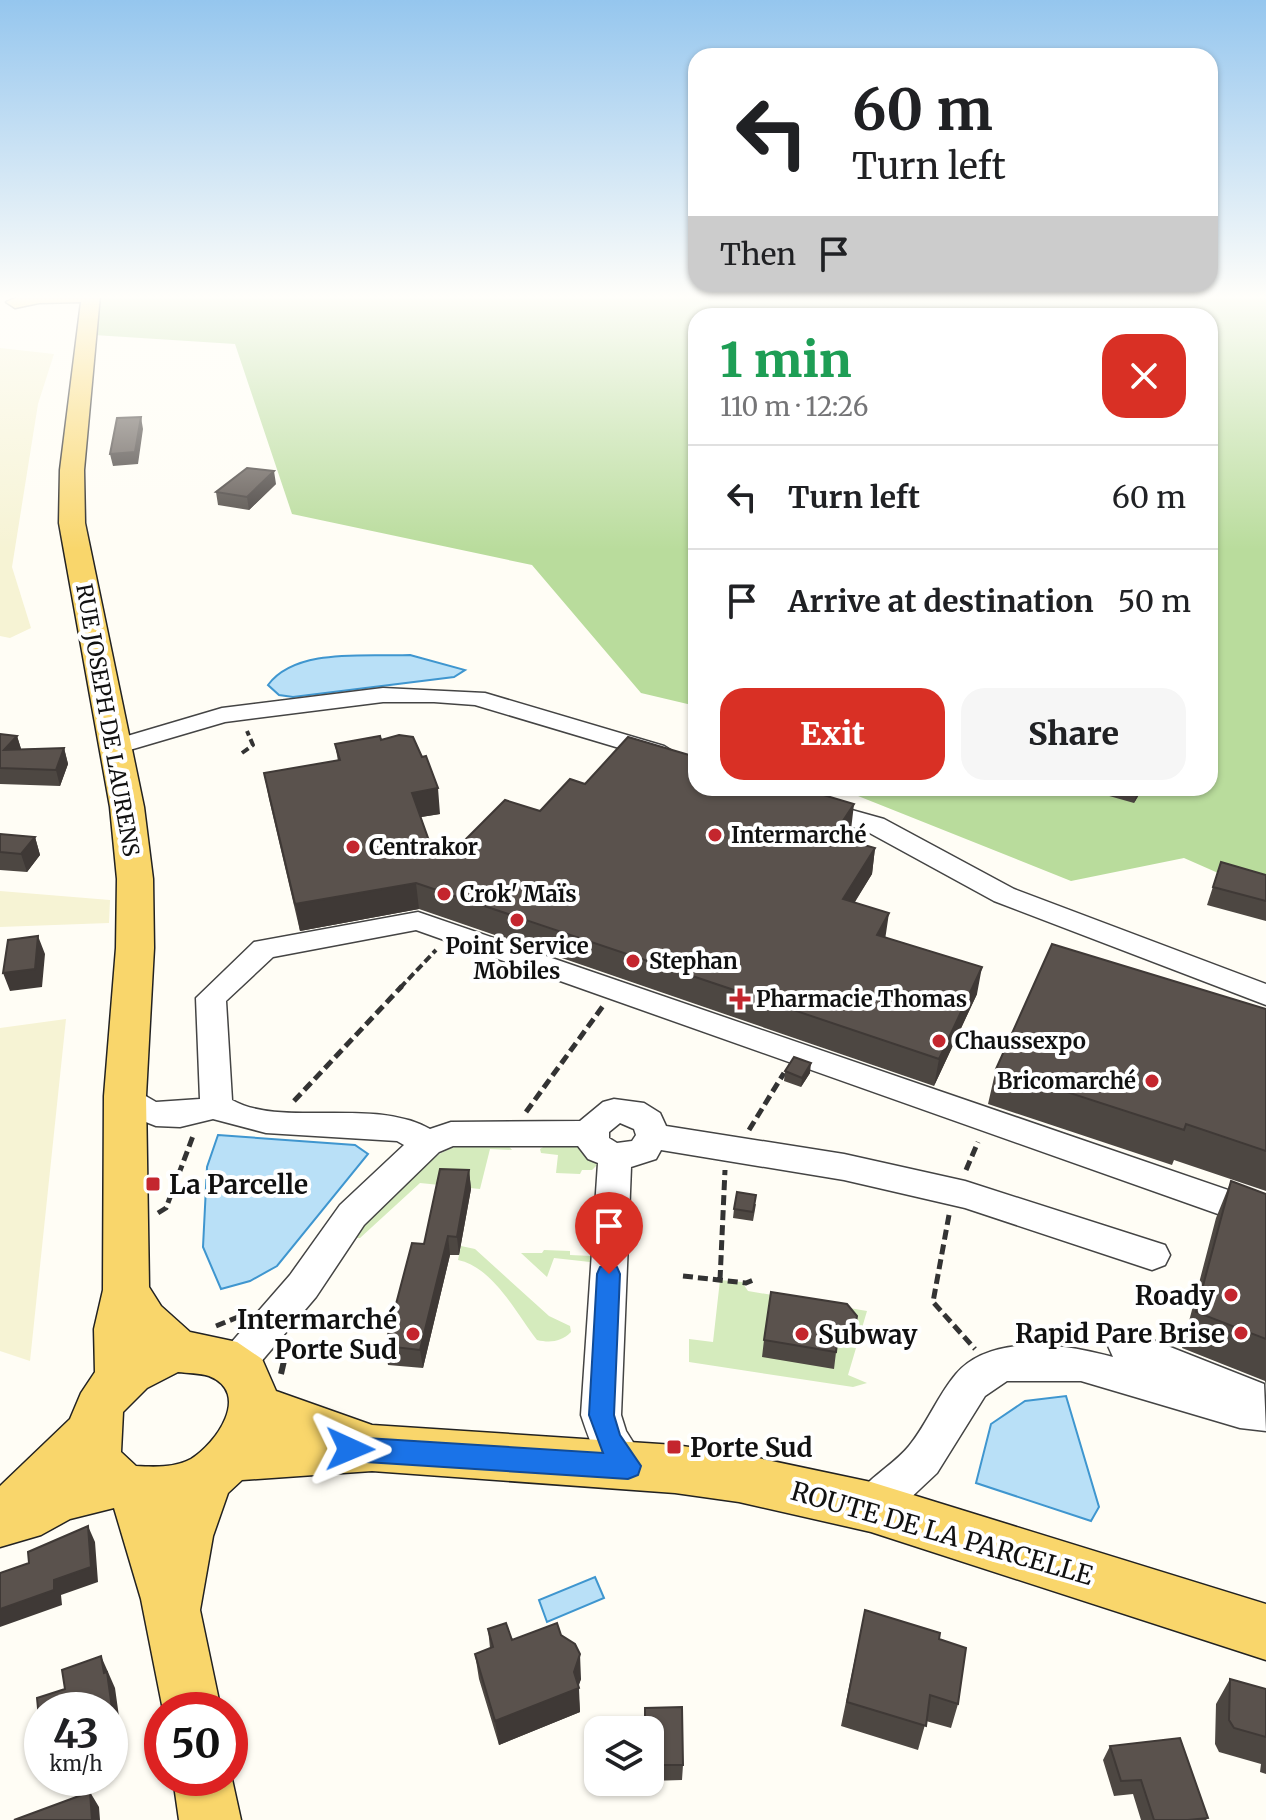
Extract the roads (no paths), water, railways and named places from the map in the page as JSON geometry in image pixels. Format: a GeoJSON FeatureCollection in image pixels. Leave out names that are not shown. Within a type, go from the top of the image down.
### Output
{"type":"FeatureCollection","features":[{"type":"Feature","properties":{"kind":"main road","name":"RUE JOSEPH DE LAURENS"},"geometry":{"type":"LineString","coordinates":[[81,380],[72,470],[72,523],[116,747],[135,879],[135,948],[125,1096],[126,1290],[118,1329],[120,1380]]}},
{"type":"Feature","properties":{"kind":"main road"},"geometry":{"type":"LineString","coordinates":[[126,1290],[144,1320],[233,1367]]}},
{"type":"Feature","properties":{"kind":"main road"},"geometry":{"type":"LineString","coordinates":[[189,1692],[174,1615],[146,1519],[125,1487],[102,1470],[93,1452],[92,1432],[106,1395],[138,1366],[233,1367]]}},
{"type":"Feature","properties":{"kind":"main road"},"geometry":{"type":"LineString","coordinates":[[0,1531],[40,1505],[83,1489],[125,1487],[157,1494],[182,1490],[220,1468],[246,1441],[233,1367]]}},
{"type":"Feature","properties":{"kind":"main road","name":"ROUTE DE LA PARCELLE"},"geometry":{"type":"LineString","coordinates":[[233,1367],[372,1448]]}},
{"type":"Feature","properties":{"kind":"main road"},"geometry":{"type":"LineString","coordinates":[[0,1522],[92,1432]]}},
{"type":"Feature","properties":{"kind":"main road","name":"ROUTE DE LA PARCELLE"},"geometry":{"type":"LineString","coordinates":[[220,1468],[372,1448],[628,1466],[739,1478],[871,1507],[1266,1632]]}},
{"type":"Feature","properties":{"kind":"main road"},"geometry":{"type":"LineString","coordinates":[[174,1615],[186,1536],[220,1468]]}},
{"type":"Feature","properties":{"kind":"main road"},"geometry":{"type":"LineString","coordinates":[[206,1796],[210,1820]]}},
{"type":"Feature","properties":{"kind":"lane"},"geometry":{"type":"LineString","coordinates":[[116,747],[222,715],[383,695],[434,695],[477,698],[655,751],[688,772]]}},
{"type":"Feature","properties":{"kind":"lane"},"geometry":{"type":"LineString","coordinates":[[773,796],[875,825],[1004,895],[1266,995]]}},
{"type":"Feature","properties":{"kind":"lane"},"geometry":{"type":"LineString","coordinates":[[220,1108],[211,998],[264,949],[418,921],[1266,1217]]}},
{"type":"Feature","properties":{"kind":"lane"},"geometry":{"type":"LineString","coordinates":[[125,1096],[134,1107],[151,1114],[189,1115],[220,1108],[266,1121],[403,1129],[427,1143]]}},
{"type":"Feature","properties":{"kind":"lane"},"geometry":{"type":"LineString","coordinates":[[233,1367],[303,1286],[352,1215],[427,1143],[451,1134],[510,1133],[603,1145],[636,1155],[650,1144],[652,1128],[642,1116],[624,1110],[598,1119],[603,1145],[606,1325],[601,1415],[609,1440],[628,1466]]}},
{"type":"Feature","properties":{"kind":"lane"},"geometry":{"type":"LineString","coordinates":[[653,1136],[844,1167],[957,1194],[1152,1255]]}},
{"type":"Feature","properties":{"kind":"lane"},"geometry":{"type":"LineString","coordinates":[[1127,1346],[1266,1403]]}},
{"type":"Feature","properties":{"kind":"lane"},"geometry":{"type":"LineString","coordinates":[[871,1507],[923,1460],[971,1384],[1000,1364],[1081,1364],[1240,1410],[1266,1413]]}},
{"type":"Feature","properties":{"kind":"water"},"geometry":{"type":"Polygon","coordinates":[[[410,655],[465,670],[454,677],[293,697],[279,695],[268,685],[280,673],[314,659],[410,655]]]}},
{"type":"Feature","properties":{"kind":"water"},"geometry":{"type":"Polygon","coordinates":[[[218,1135],[355,1145],[368,1154],[277,1266],[250,1281],[221,1289],[203,1247],[207,1167],[218,1135]]]}},
{"type":"Feature","properties":{"kind":"water"},"geometry":{"type":"Polygon","coordinates":[[[1066,1396],[1099,1507],[1091,1521],[976,1483],[991,1424],[1025,1401],[1066,1396]]]}},
{"type":"Feature","properties":{"kind":"water"},"geometry":{"type":"Polygon","coordinates":[[[595,1577],[604,1598],[547,1622],[539,1600],[595,1577]]]}},
{"type":"Feature","properties":{"kind":"place","name":"Intermarché"},"geometry":{"type":"Point","coordinates":[715,835]}},
{"type":"Feature","properties":{"kind":"place","name":"Centrakor"},"geometry":{"type":"Point","coordinates":[353,847]}},
{"type":"Feature","properties":{"kind":"place","name":"Crok' Maïs"},"geometry":{"type":"Point","coordinates":[444,894]}},
{"type":"Feature","properties":{"kind":"place","name":"Point Service Mobiles"},"geometry":{"type":"Point","coordinates":[517,920]}},
{"type":"Feature","properties":{"kind":"place","name":"Stephan"},"geometry":{"type":"Point","coordinates":[633,961]}},
{"type":"Feature","properties":{"kind":"place","name":"Pharmacie Thomas"},"geometry":{"type":"Point","coordinates":[740,999]}},
{"type":"Feature","properties":{"kind":"place","name":"Chaussexpo"},"geometry":{"type":"Point","coordinates":[939,1041]}},
{"type":"Feature","properties":{"kind":"place","name":"Bricomarché"},"geometry":{"type":"Point","coordinates":[1152,1081]}},
{"type":"Feature","properties":{"kind":"place","name":"La Parcelle"},"geometry":{"type":"Point","coordinates":[153,1184]}},
{"type":"Feature","properties":{"kind":"place","name":"Roady"},"geometry":{"type":"Point","coordinates":[1231,1295]}},
{"type":"Feature","properties":{"kind":"place","name":"Rapid Pare Brise"},"geometry":{"type":"Point","coordinates":[1241,1333]}},
{"type":"Feature","properties":{"kind":"place","name":"Intermarché Porte Sud"},"geometry":{"type":"Point","coordinates":[413,1334]}},
{"type":"Feature","properties":{"kind":"place","name":"Subway"},"geometry":{"type":"Point","coordinates":[802,1334]}},
{"type":"Feature","properties":{"kind":"place","name":"Porte Sud"},"geometry":{"type":"Point","coordinates":[674,1447]}}]}
